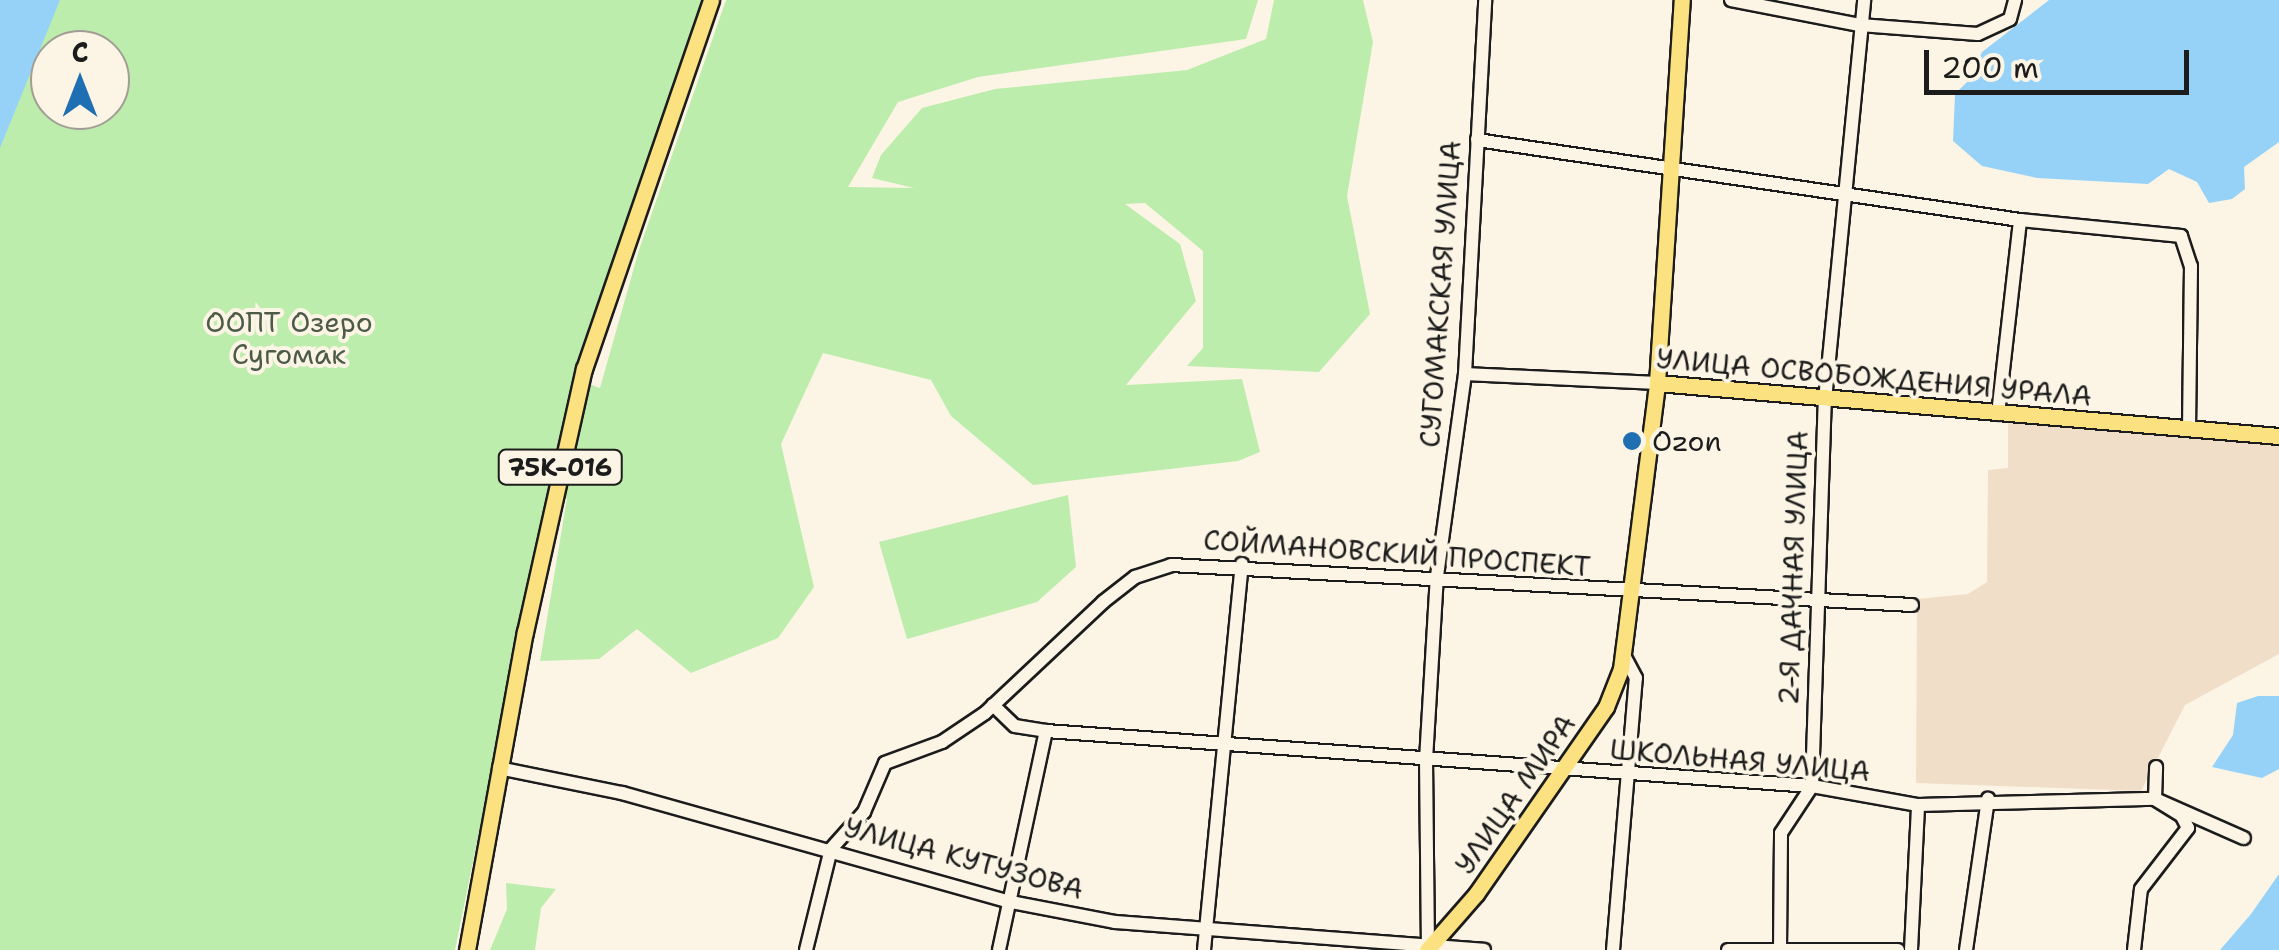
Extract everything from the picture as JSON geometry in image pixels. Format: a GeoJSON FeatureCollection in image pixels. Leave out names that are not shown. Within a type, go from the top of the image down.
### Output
{"type":"FeatureCollection","features":[{"type":"Feature","properties":{"kind":"main road","name":"75К-016"},"geometry":{"type":"LineString","coordinates":[[466,950],[499,768],[584,369],[712,0]]}},
{"type":"Feature","properties":{"kind":"main road","name":"УЛИЦА МИРА"},"geometry":{"type":"LineString","coordinates":[[1428,950],[1476,894],[1606,707],[1624,656],[1657,383],[1666,171],[1682,0]]}},
{"type":"Feature","properties":{"kind":"main road","name":"УЛИЦА ОСВОБОЖДЕНИЯ УРАЛА"},"geometry":{"type":"LineString","coordinates":[[1657,383],[2279,436]]}},
{"type":"Feature","properties":{"kind":"street","name":"СУГОМАКСКАЯ УЛИЦА"},"geometry":{"type":"LineString","coordinates":[[1428,950],[1426,760],[1437,576],[1465,374],[1485,0]]}},
{"type":"Feature","properties":{"kind":"street"},"geometry":{"type":"LineString","coordinates":[[1731,0],[1860,25],[1978,34],[2010,19],[2015,0]]}},
{"type":"Feature","properties":{"kind":"street","name":"2-Я ДАЧНАЯ УЛИЦА"},"geometry":{"type":"LineString","coordinates":[[1812,786],[1813,604],[1825,400],[1849,194],[1864,0]]}},
{"type":"Feature","properties":{"kind":"street"},"geometry":{"type":"LineString","coordinates":[[1477,140],[1666,171],[2020,220],[2181,236],[2191,266],[2188,427]]}},
{"type":"Feature","properties":{"kind":"street"},"geometry":{"type":"LineString","coordinates":[[1998,414],[2020,220]]}},
{"type":"Feature","properties":{"kind":"street","name":"УЛИЦА ОСВОБОЖДЕНИЯ УРАЛА"},"geometry":{"type":"LineString","coordinates":[[1465,374],[1657,383]]}},
{"type":"Feature","properties":{"kind":"street"},"geometry":{"type":"LineString","coordinates":[[1204,950],[1242,564]]}},
{"type":"Feature","properties":{"kind":"street","name":"СОЙМАНОВСКИЙ ПРОСПЕКТ"},"geometry":{"type":"LineString","coordinates":[[831,849],[864,812],[885,763],[942,742],[993,705],[1135,577],[1171,565],[1242,564],[1634,594],[1912,605]]}},
{"type":"Feature","properties":{"kind":"street"},"geometry":{"type":"LineString","coordinates":[[1614,950],[1636,678],[1624,656]]}},
{"type":"Feature","properties":{"kind":"street","name":"ШКОЛЬНАЯ УЛИЦА"},"geometry":{"type":"LineString","coordinates":[[993,705],[1015,726],[1046,731],[1628,776],[1812,786],[1918,806],[1988,799],[2155,799],[2244,838]]}},
{"type":"Feature","properties":{"kind":"street"},"geometry":{"type":"LineString","coordinates":[[999,950],[1006,901],[1046,731]]}},
{"type":"Feature","properties":{"kind":"street"},"geometry":{"type":"LineString","coordinates":[[2134,950],[2140,888],[2188,828],[2182,816],[2155,799],[2156,767]]}},
{"type":"Feature","properties":{"kind":"street","name":"УЛИЦА КУТУЗОВА"},"geometry":{"type":"LineString","coordinates":[[499,768],[831,849],[1006,901],[1115,922],[1428,950],[1484,950]]}},
{"type":"Feature","properties":{"kind":"street"},"geometry":{"type":"LineString","coordinates":[[1780,949],[1781,833],[1812,786]]}},
{"type":"Feature","properties":{"kind":"street"},"geometry":{"type":"LineString","coordinates":[[1966,950],[1988,799]]}},
{"type":"Feature","properties":{"kind":"street"},"geometry":{"type":"LineString","coordinates":[[1911,950],[1918,806]]}},
{"type":"Feature","properties":{"kind":"street"},"geometry":{"type":"LineString","coordinates":[[806,950],[831,849]]}},
{"type":"Feature","properties":{"kind":"street"},"geometry":{"type":"LineString","coordinates":[[1728,950],[1898,950]]}},
{"type":"Feature","properties":{"kind":"shaded area"},"geometry":{"type":"Polygon","coordinates":[[[2008,417],[2279,444],[2279,654],[2185,705],[2141,791],[1916,783],[1917,599],[1968,594],[1987,582],[1988,470],[2008,468],[2008,417]]]}},
{"type":"Feature","properties":{"kind":"green space","name":"ООПТ Озеро Сугомак"},"geometry":{"type":"Polygon","coordinates":[[[0,0],[704,0],[577,371],[575,379],[600,388],[639,250],[726,0],[1258,0],[1246,39],[978,77],[898,102],[848,187],[914,188],[872,178],[881,155],[922,108],[995,89],[1187,70],[1266,39],[1274,0],[1363,0],[1373,42],[1347,196],[1370,314],[1319,372],[1187,366],[1203,348],[1203,251],[1145,203],[1125,204],[1180,244],[1196,301],[1126,385],[1242,379],[1260,452],[1238,461],[1033,485],[951,416],[931,380],[823,353],[781,444],[814,587],[778,638],[691,673],[637,629],[599,659],[540,661],[567,498],[546,501],[455,950],[0,950],[0,0]]]}},
{"type":"Feature","properties":{"kind":"green space"},"geometry":{"type":"Polygon","coordinates":[[[1068,495],[1076,567],[1037,602],[907,639],[879,542],[1068,495]]]}},
{"type":"Feature","properties":{"kind":"green space"},"geometry":{"type":"Polygon","coordinates":[[[506,883],[556,889],[541,908],[535,950],[490,950],[507,909],[506,883]]]}},
{"type":"Feature","properties":{"kind":"water"},"geometry":{"type":"Polygon","coordinates":[[[0,0],[60,0],[48,30],[30,30],[30,74],[0,148],[0,0]]]}},
{"type":"Feature","properties":{"kind":"water"},"geometry":{"type":"Polygon","coordinates":[[[2049,0],[2279,0],[2279,142],[2244,167],[2245,189],[2232,199],[2209,203],[2197,182],[2169,169],[2148,184],[2037,178],[1982,166],[1953,141],[1955,94],[1970,79],[1982,52],[2049,0]]]}},
{"type":"Feature","properties":{"kind":"water"},"geometry":{"type":"Polygon","coordinates":[[[2258,696],[2279,696],[2279,769],[2262,778],[2212,767],[2233,735],[2237,703],[2258,696]]]}},
{"type":"Feature","properties":{"kind":"water"},"geometry":{"type":"Polygon","coordinates":[[[2279,874],[2279,950],[2220,950],[2251,914],[2279,874]]]}},
{"type":"Feature","properties":{"kind":"place","name":"Ozon"},"geometry":{"type":"Point","coordinates":[1632,441]}}]}
